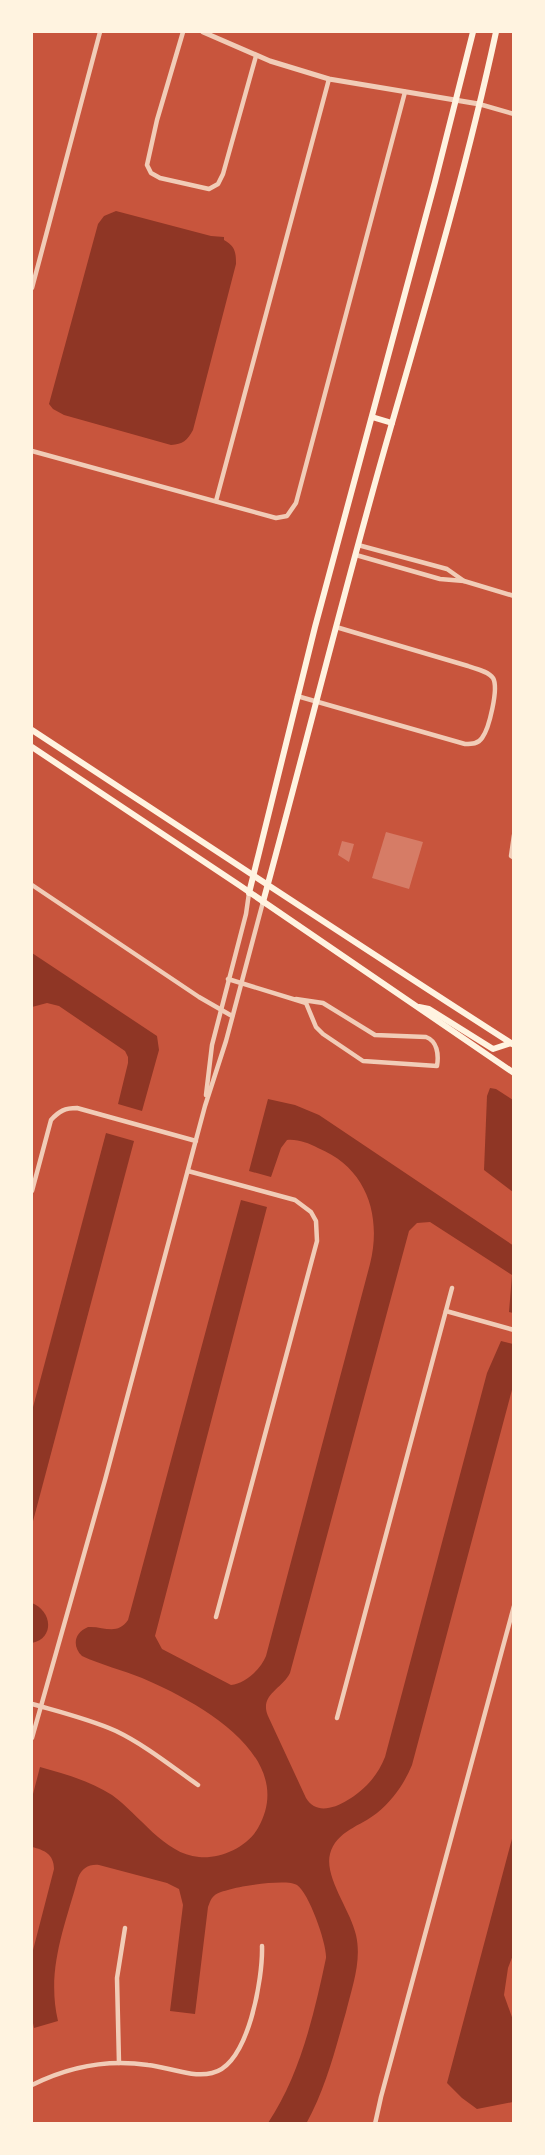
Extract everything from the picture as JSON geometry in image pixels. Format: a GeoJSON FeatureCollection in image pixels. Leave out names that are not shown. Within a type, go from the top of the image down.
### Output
{"type":"FeatureCollection","features":[{"type":"Feature","properties":{"kind":"main road"},"geometry":{"type":"LineString","coordinates":[[249,893],[297,696],[473,32]]}},
{"type":"Feature","properties":{"kind":"main road"},"geometry":{"type":"LineString","coordinates":[[263,902],[358,545],[413,355],[496,32]]}},
{"type":"Feature","properties":{"kind":"main road"},"geometry":{"type":"LineString","coordinates":[[372,417],[392,423]]}},
{"type":"Feature","properties":{"kind":"main road"},"geometry":{"type":"LineString","coordinates":[[32,730],[253,876],[513,1043]]}},
{"type":"Feature","properties":{"kind":"main road"},"geometry":{"type":"LineString","coordinates":[[32,747],[513,1073]]}},
{"type":"Feature","properties":{"kind":"main road"},"geometry":{"type":"LineString","coordinates":[[416,1007],[429,1009],[494,1048],[513,1043]]}},
{"type":"Feature","properties":{"kind":"street"},"geometry":{"type":"LineString","coordinates":[[32,288],[100,32]]}},
{"type":"Feature","properties":{"kind":"street"},"geometry":{"type":"LineString","coordinates":[[183,32],[160,109],[147,165],[151,173],[160,178],[209,189],[218,184],[223,174],[256,56]]}},
{"type":"Feature","properties":{"kind":"street"},"geometry":{"type":"LineString","coordinates":[[203,32],[256,56],[329,79],[457,99],[513,114]]}},
{"type":"Feature","properties":{"kind":"street"},"geometry":{"type":"LineString","coordinates":[[216,501],[329,79]]}},
{"type":"Feature","properties":{"kind":"street"},"geometry":{"type":"LineString","coordinates":[[32,452],[276,518],[287,516],[296,503],[405,92]]}},
{"type":"Feature","properties":{"kind":"street"},"geometry":{"type":"LineString","coordinates":[[358,545],[447,569],[464,581]]}},
{"type":"Feature","properties":{"kind":"street"},"geometry":{"type":"LineString","coordinates":[[356,555],[440,579],[464,581],[513,596]]}},
{"type":"Feature","properties":{"kind":"street"},"geometry":{"type":"LineString","coordinates":[[297,696],[465,744],[474,744],[482,739],[495,695],[496,686],[493,677],[486,672],[336,627]]}},
{"type":"Feature","properties":{"kind":"street"},"geometry":{"type":"LineString","coordinates":[[513,835],[511,856],[513,858]]}},
{"type":"Feature","properties":{"kind":"street"},"geometry":{"type":"LineString","coordinates":[[32,885],[232,1016]]}},
{"type":"Feature","properties":{"kind":"street"},"geometry":{"type":"LineString","coordinates":[[205,1106],[212,1045],[246,914],[249,893]]}},
{"type":"Feature","properties":{"kind":"street"},"geometry":{"type":"LineString","coordinates":[[32,1738],[263,902]]}},
{"type":"Feature","properties":{"kind":"street"},"geometry":{"type":"LineString","coordinates":[[228,979],[306,1003],[316,1027],[363,1061],[437,1066],[437,1049],[426,1036],[375,1035],[323,1003],[296,999]]}},
{"type":"Feature","properties":{"kind":"street"},"geometry":{"type":"LineString","coordinates":[[32,1191],[51,1120],[67,1108],[77,1108],[196,1141]]}},
{"type":"Feature","properties":{"kind":"street"},"geometry":{"type":"LineString","coordinates":[[188,1171],[295,1200],[311,1212],[318,1231],[216,1617]]}},
{"type":"Feature","properties":{"kind":"street"},"geometry":{"type":"LineString","coordinates":[[337,1718],[452,1288]]}},
{"type":"Feature","properties":{"kind":"street"},"geometry":{"type":"LineString","coordinates":[[446,1311],[513,1330]]}},
{"type":"Feature","properties":{"kind":"street"},"geometry":{"type":"LineString","coordinates":[[375,2124],[511,1625],[513,1606]]}},
{"type":"Feature","properties":{"kind":"street"},"geometry":{"type":"LineString","coordinates":[[32,1704],[93,1722],[123,1735],[198,1785]]}},
{"type":"Feature","properties":{"kind":"street"},"geometry":{"type":"LineString","coordinates":[[119,2063],[117,1978],[124,1928]]}},
{"type":"Feature","properties":{"kind":"street"},"geometry":{"type":"LineString","coordinates":[[32,2085],[69,2070],[119,2063],[148,2065],[197,2074],[213,2073],[229,2062],[245,2038],[260,1984],[263,1963],[262,1946]]}},
{"type":"Feature","properties":{"kind":"shaded area"},"geometry":{"type":"Polygon","coordinates":[[[116,211],[211,236],[224,237],[235,253],[236,264],[193,430],[187,439],[179,444],[171,445],[64,415],[49,404],[98,224],[104,216],[116,211]]]}},
{"type":"Feature","properties":{"kind":"shaded area"},"geometry":{"type":"Polygon","coordinates":[[[32,953],[157,1036],[159,1050],[142,1111],[118,1104],[128,1063],[125,1051],[59,1006],[47,1003],[32,1007],[32,953]]]}},
{"type":"Feature","properties":{"kind":"shaded area"},"geometry":{"type":"Polygon","coordinates":[[[490,1088],[496,1089],[513,1100],[513,1192],[484,1170],[487,1096],[490,1088]]]}},
{"type":"Feature","properties":{"kind":"shaded area"},"geometry":{"type":"Polygon","coordinates":[[[268,1099],[295,1105],[319,1115],[514,1246],[513,1313],[509,1312],[512,1275],[430,1222],[417,1223],[409,1231],[290,1673],[269,1697],[267,1703],[268,1716],[306,1798],[312,1805],[328,1808],[345,1802],[361,1791],[380,1768],[385,1757],[487,1373],[501,1341],[513,1344],[513,1386],[412,1765],[402,1785],[388,1803],[371,1818],[343,1834],[333,1846],[330,1854],[331,1873],[356,1935],[358,1954],[346,2012],[329,2069],[306,2124],[268,2123],[297,2065],[311,2023],[326,1958],[324,1942],[316,1919],[307,1898],[297,1885],[281,1882],[256,1884],[231,1889],[212,1897],[208,1907],[195,2014],[170,2011],[183,1905],[179,1889],[167,1883],[99,1865],[86,1867],[78,1878],[59,1948],[54,1984],[58,2021],[34,2028],[32,2018],[32,1954],[54,1869],[54,1864],[48,1854],[32,1847],[32,1798],[40,1767],[77,1778],[104,1790],[122,1803],[163,1841],[186,1854],[199,1857],[224,1854],[247,1841],[258,1828],[267,1802],[265,1777],[254,1755],[236,1735],[189,1701],[164,1688],[82,1656],[77,1648],[76,1640],[77,1636],[88,1627],[115,1629],[124,1625],[128,1620],[241,1200],[267,1207],[155,1636],[162,1649],[231,1685],[242,1682],[252,1675],[266,1656],[370,1264],[374,1228],[367,1195],[359,1181],[335,1157],[314,1146],[287,1140],[281,1148],[271,1177],[249,1171],[268,1099]]]}},
{"type":"Feature","properties":{"kind":"shaded area"},"geometry":{"type":"Polygon","coordinates":[[[106,1133],[134,1141],[32,1525],[32,1411],[106,1133]]]}},
{"type":"Feature","properties":{"kind":"shaded area"},"geometry":{"type":"Polygon","coordinates":[[[32,1603],[44,1612],[48,1624],[45,1636],[32,1643],[32,1603]]]}},
{"type":"Feature","properties":{"kind":"shaded area"},"geometry":{"type":"Polygon","coordinates":[[[513,1835],[513,1955],[508,1968],[504,1995],[513,2020],[513,2102],[477,2109],[447,2083],[513,1835]]]}},
{"type":"Feature","properties":{"kind":"building"},"geometry":{"type":"Polygon","coordinates":[[[386,832],[423,842],[409,889],[372,878],[386,832]]]}},
{"type":"Feature","properties":{"kind":"building"},"geometry":{"type":"Polygon","coordinates":[[[342,841],[354,844],[349,862],[338,855],[342,841]]]}}]}
